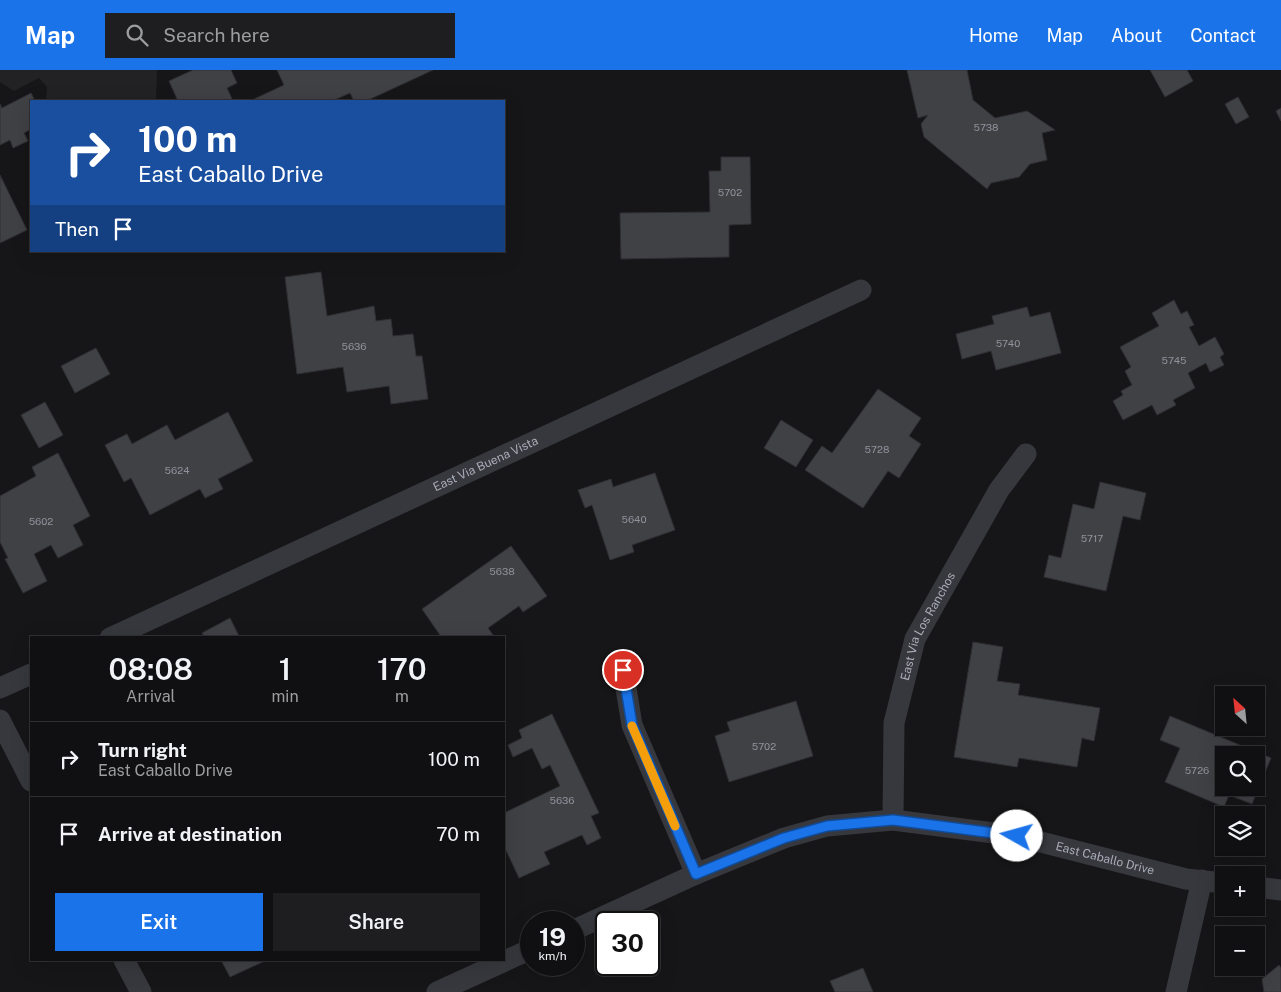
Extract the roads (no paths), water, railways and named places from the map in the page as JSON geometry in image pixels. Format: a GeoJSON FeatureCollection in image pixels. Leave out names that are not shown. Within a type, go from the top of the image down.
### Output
{"type":"FeatureCollection","features":[{"type":"Feature","properties":{"kind":"street","name":"East Via Buena Vista"},"geometry":{"type":"LineString","coordinates":[[114,636],[861,290]]}},
{"type":"Feature","properties":{"kind":"street","name":"East Via Los Ranchos"},"geometry":{"type":"LineString","coordinates":[[893,820],[894,723],[915,639],[999,490],[1026,454]]}},
{"type":"Feature","properties":{"kind":"street"},"geometry":{"type":"LineString","coordinates":[[623,670],[632,725],[696,874]]}},
{"type":"Feature","properties":{"kind":"street"},"geometry":{"type":"LineString","coordinates":[[0,688],[30,674]]}},
{"type":"Feature","properties":{"kind":"street"},"geometry":{"type":"LineString","coordinates":[[0,720],[30,779]]}},
{"type":"Feature","properties":{"kind":"street","name":"East Caballo Drive"},"geometry":{"type":"LineString","coordinates":[[585,925],[696,874],[784,838],[827,826],[893,820],[1017,836],[1186,878],[1215,882]]}},
{"type":"Feature","properties":{"kind":"street"},"geometry":{"type":"LineString","coordinates":[[1176,992],[1202,880]]}},
{"type":"Feature","properties":{"kind":"street"},"geometry":{"type":"LineString","coordinates":[[1265,888],[1281,890]]}},
{"type":"Feature","properties":{"kind":"street"},"geometry":{"type":"LineString","coordinates":[[505,961],[520,954]]}},
{"type":"Feature","properties":{"kind":"street"},"geometry":{"type":"LineString","coordinates":[[125,961],[141,992]]}},
{"type":"Feature","properties":{"kind":"street"},"geometry":{"type":"LineString","coordinates":[[437,992],[505,961]]}}]}
